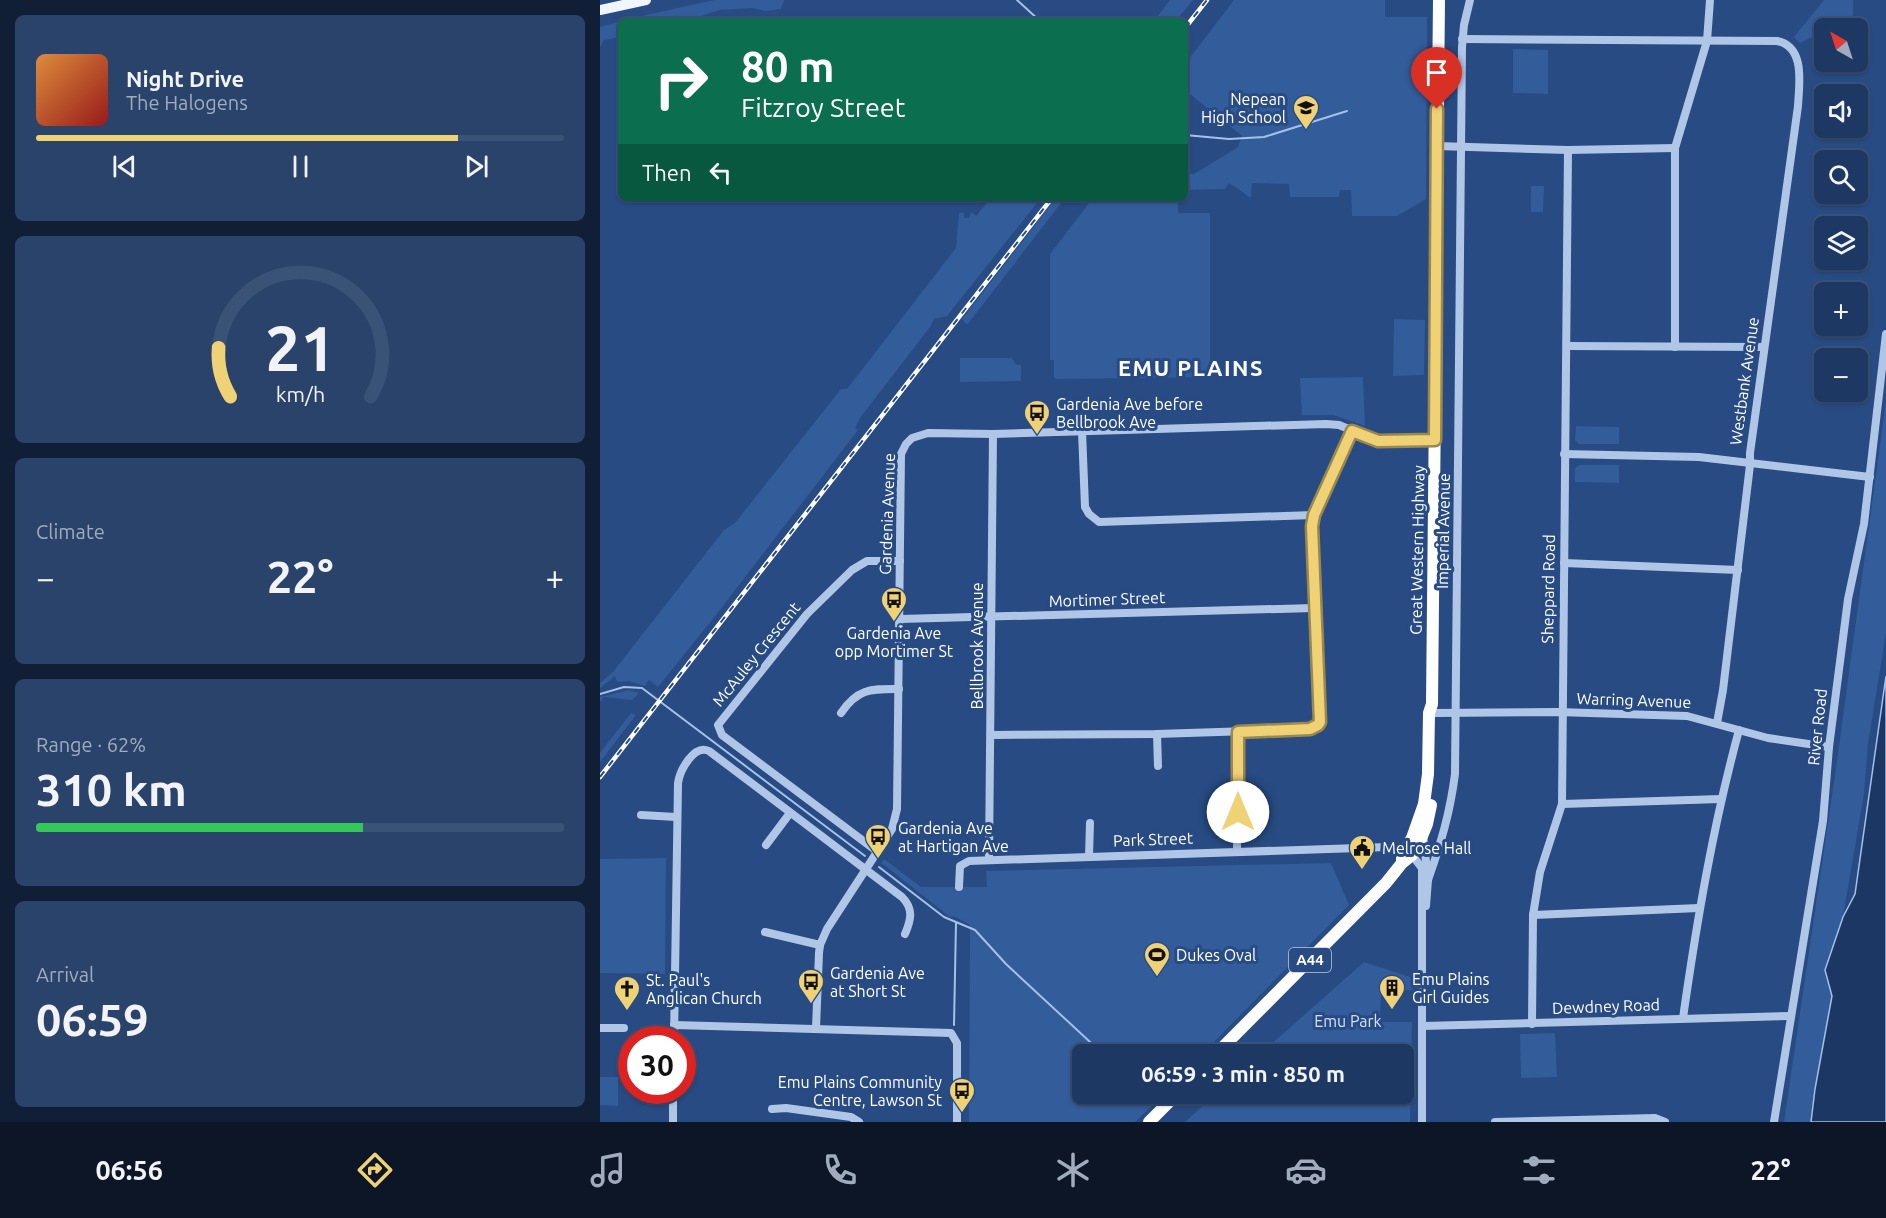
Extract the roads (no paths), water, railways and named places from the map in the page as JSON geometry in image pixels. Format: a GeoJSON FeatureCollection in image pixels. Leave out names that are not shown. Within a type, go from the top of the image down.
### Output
{"type":"FeatureCollection","features":[{"type":"Feature","properties":{"kind":"highway","name":"Great Western Highway"},"geometry":{"type":"LineString","coordinates":[[1226,1044],[1386,883],[1423,835],[1432,798],[1438,0]]}},
{"type":"Feature","properties":{"kind":"highway","name":"Great Western Highway"},"geometry":{"type":"LineString","coordinates":[[1407,856],[1424,804],[1428,774],[1430,713],[1433,708]]}},
{"type":"Feature","properties":{"kind":"highway"},"geometry":{"type":"LineString","coordinates":[[1149,1122],[1167,1104]]}},
{"type":"Feature","properties":{"kind":"main road"},"geometry":{"type":"LineString","coordinates":[[600,10],[646,0]]}},
{"type":"Feature","properties":{"kind":"street","name":"Imperial Avenue"},"geometry":{"type":"LineString","coordinates":[[1428,880],[1450,810],[1455,774],[1462,39],[1470,0]]}},
{"type":"Feature","properties":{"kind":"street"},"geometry":{"type":"LineString","coordinates":[[1676,347],[1675,148],[1707,41],[1710,0]]}},
{"type":"Feature","properties":{"kind":"street"},"geometry":{"type":"LineString","coordinates":[[1462,39],[1707,41]]}},
{"type":"Feature","properties":{"kind":"street","name":"Westbank Avenue"},"geometry":{"type":"LineString","coordinates":[[1707,41],[1777,41],[1789,47],[1798,59],[1798,106],[1764,347],[1738,570],[1717,723]]}},
{"type":"Feature","properties":{"kind":"street"},"geometry":{"type":"LineString","coordinates":[[1437,146],[1568,150],[1675,148]]}},
{"type":"Feature","properties":{"kind":"street","name":"Sheppard Road"},"geometry":{"type":"LineString","coordinates":[[1532,1024],[1533,915],[1540,872],[1562,804],[1568,150]]}},
{"type":"Feature","properties":{"kind":"street","name":"River Road"},"geometry":{"type":"LineString","coordinates":[[1774,1122],[1823,821],[1829,747],[1848,599],[1864,524],[1886,334]]}},
{"type":"Feature","properties":{"kind":"street"},"geometry":{"type":"LineString","coordinates":[[1567,346],[1764,347]]}},
{"type":"Feature","properties":{"kind":"street","name":"Gardenia Avenue"},"geometry":{"type":"LineString","coordinates":[[816,1028],[820,945],[827,929],[892,829],[897,809],[901,454],[906,444],[915,436],[928,433],[993,434],[1326,424],[1339,425],[1378,441],[1435,440]]}},
{"type":"Feature","properties":{"kind":"street"},"geometry":{"type":"LineString","coordinates":[[1082,431],[1085,507],[1089,514],[1100,522],[1314,515]]}},
{"type":"Feature","properties":{"kind":"street"},"geometry":{"type":"LineString","coordinates":[[991,735],[1238,732],[1310,729],[1319,723],[1321,715],[1314,608],[1312,526],[1314,515],[1352,431]]}},
{"type":"Feature","properties":{"kind":"street","name":"Bellbrook Avenue"},"geometry":{"type":"LineString","coordinates":[[989,859],[993,434]]}},
{"type":"Feature","properties":{"kind":"street"},"geometry":{"type":"LineString","coordinates":[[1564,454],[1699,457],[1750,461],[1870,477]]}},
{"type":"Feature","properties":{"kind":"street","name":"McAuley Crescent"},"geometry":{"type":"LineString","coordinates":[[878,852],[722,735],[718,725],[807,614],[852,570],[867,561],[900,561]]}},
{"type":"Feature","properties":{"kind":"street"},"geometry":{"type":"LineString","coordinates":[[1564,563],[1738,570]]}},
{"type":"Feature","properties":{"kind":"street","name":"Mortimer Street"},"geometry":{"type":"LineString","coordinates":[[900,619],[1314,608]]}},
{"type":"Feature","properties":{"kind":"street"},"geometry":{"type":"LineString","coordinates":[[841,713],[848,704],[870,689],[899,689]]}},
{"type":"Feature","properties":{"kind":"street","name":"Warring Avenue"},"geometry":{"type":"LineString","coordinates":[[1433,708],[1456,713],[1562,712],[1687,716],[1773,739],[1829,747]]}},
{"type":"Feature","properties":{"kind":"street"},"geometry":{"type":"LineString","coordinates":[[1683,1018],[1699,908],[1720,799],[1738,730]]}},
{"type":"Feature","properties":{"kind":"street"},"geometry":{"type":"LineString","coordinates":[[1237,852],[1238,732]]}},
{"type":"Feature","properties":{"kind":"street"},"geometry":{"type":"LineString","coordinates":[[1157,734],[1158,766]]}},
{"type":"Feature","properties":{"kind":"street"},"geometry":{"type":"LineString","coordinates":[[905,934],[911,915],[909,905],[902,897],[709,751],[701,749],[696,752],[680,774],[676,817],[674,1025],[946,1033],[954,1036],[957,1043],[957,1122]]}},
{"type":"Feature","properties":{"kind":"street"},"geometry":{"type":"LineString","coordinates":[[1562,804],[1720,799]]}},
{"type":"Feature","properties":{"kind":"street"},"geometry":{"type":"LineString","coordinates":[[766,845],[790,813]]}},
{"type":"Feature","properties":{"kind":"street"},"geometry":{"type":"LineString","coordinates":[[641,815],[676,817]]}},
{"type":"Feature","properties":{"kind":"street"},"geometry":{"type":"LineString","coordinates":[[1089,856],[1090,823]]}},
{"type":"Feature","properties":{"kind":"street"},"geometry":{"type":"LineString","coordinates":[[1422,1122],[1423,918],[1428,880],[1423,835]]}},
{"type":"Feature","properties":{"kind":"street","name":"Park Street"},"geometry":{"type":"LineString","coordinates":[[959,887],[959,868],[962,864],[989,859],[1388,847],[1407,856]]}},
{"type":"Feature","properties":{"kind":"street"},"geometry":{"type":"LineString","coordinates":[[1407,856],[1422,868],[1423,918]]}},
{"type":"Feature","properties":{"kind":"street"},"geometry":{"type":"LineString","coordinates":[[1533,915],[1699,908]]}},
{"type":"Feature","properties":{"kind":"street"},"geometry":{"type":"LineString","coordinates":[[765,932],[820,945]]}},
{"type":"Feature","properties":{"kind":"street","name":"Dewdney Road"},"geometry":{"type":"LineString","coordinates":[[1423,1026],[1790,1016]]}},
{"type":"Feature","properties":{"kind":"street"},"geometry":{"type":"LineString","coordinates":[[600,1028],[618,1028]]}},
{"type":"Feature","properties":{"kind":"street"},"geometry":{"type":"LineString","coordinates":[[673,1104],[673,1122]]}},
{"type":"Feature","properties":{"kind":"street"},"geometry":{"type":"LineString","coordinates":[[772,1109],[786,1108],[840,1115],[859,1122]]}},
{"type":"Feature","properties":{"kind":"street"},"geometry":{"type":"LineString","coordinates":[[1495,1122],[1655,1118],[1665,1122]]}},
{"type":"Feature","properties":{"kind":"waterway"},"geometry":{"type":"LineString","coordinates":[[1017,0],[1037,18]]}},
{"type":"Feature","properties":{"kind":"waterway"},"geometry":{"type":"LineString","coordinates":[[1188,135],[1229,139],[1264,137],[1347,111]]}},
{"type":"Feature","properties":{"kind":"waterway"},"geometry":{"type":"LineString","coordinates":[[600,694],[624,687],[642,688],[865,856]]}},
{"type":"Feature","properties":{"kind":"waterway"},"geometry":{"type":"LineString","coordinates":[[879,867],[944,917],[975,930],[1006,964],[1092,1044]]}},
{"type":"Feature","properties":{"kind":"waterway"},"geometry":{"type":"LineString","coordinates":[[954,1025],[956,923]]}},
{"type":"Feature","properties":{"kind":"railway"},"geometry":{"type":"LineString","coordinates":[[1188,24],[1207,0]]}},
{"type":"Feature","properties":{"kind":"railway"},"geometry":{"type":"LineString","coordinates":[[600,777],[1050,201]]}},
{"type":"Feature","properties":{"kind":"place","name":"Nepean High School"},"geometry":{"type":"Point","coordinates":[1306,131]}},
{"type":"Feature","properties":{"kind":"place","name":"Gardenia Ave before Bellbrook Ave"},"geometry":{"type":"Point","coordinates":[1037,436]}},
{"type":"Feature","properties":{"kind":"place","name":"Gardenia Ave opp Mortimer St"},"geometry":{"type":"Point","coordinates":[894,623]}},
{"type":"Feature","properties":{"kind":"place","name":"Gardenia Ave at Hartigan Ave"},"geometry":{"type":"Point","coordinates":[878,860]}},
{"type":"Feature","properties":{"kind":"place","name":"Melrose Hall"},"geometry":{"type":"Point","coordinates":[1362,871]}},
{"type":"Feature","properties":{"kind":"place","name":"Dukes Oval"},"geometry":{"type":"Point","coordinates":[1157,978]}},
{"type":"Feature","properties":{"kind":"place","name":"Gardenia Ave at Short St"},"geometry":{"type":"Point","coordinates":[811,1005]}},
{"type":"Feature","properties":{"kind":"place","name":"Emu Plains Girl Guides"},"geometry":{"type":"Point","coordinates":[1392,1011]}},
{"type":"Feature","properties":{"kind":"place","name":"St. Paul's Anglican Church"},"geometry":{"type":"Point","coordinates":[627,1012]}},
{"type":"Feature","properties":{"kind":"place","name":"Emu Plains Community Centre, Lawson St"},"geometry":{"type":"Point","coordinates":[962,1114]}},
{"type":"Feature","properties":{"kind":"district","name":"EMU PLAINS"},"geometry":{"type":"Point","coordinates":[1191,368]}},
{"type":"Feature","properties":{"kind":"park label","name":"Emu Park"},"geometry":{"type":"Point","coordinates":[1348,1021]}}]}
